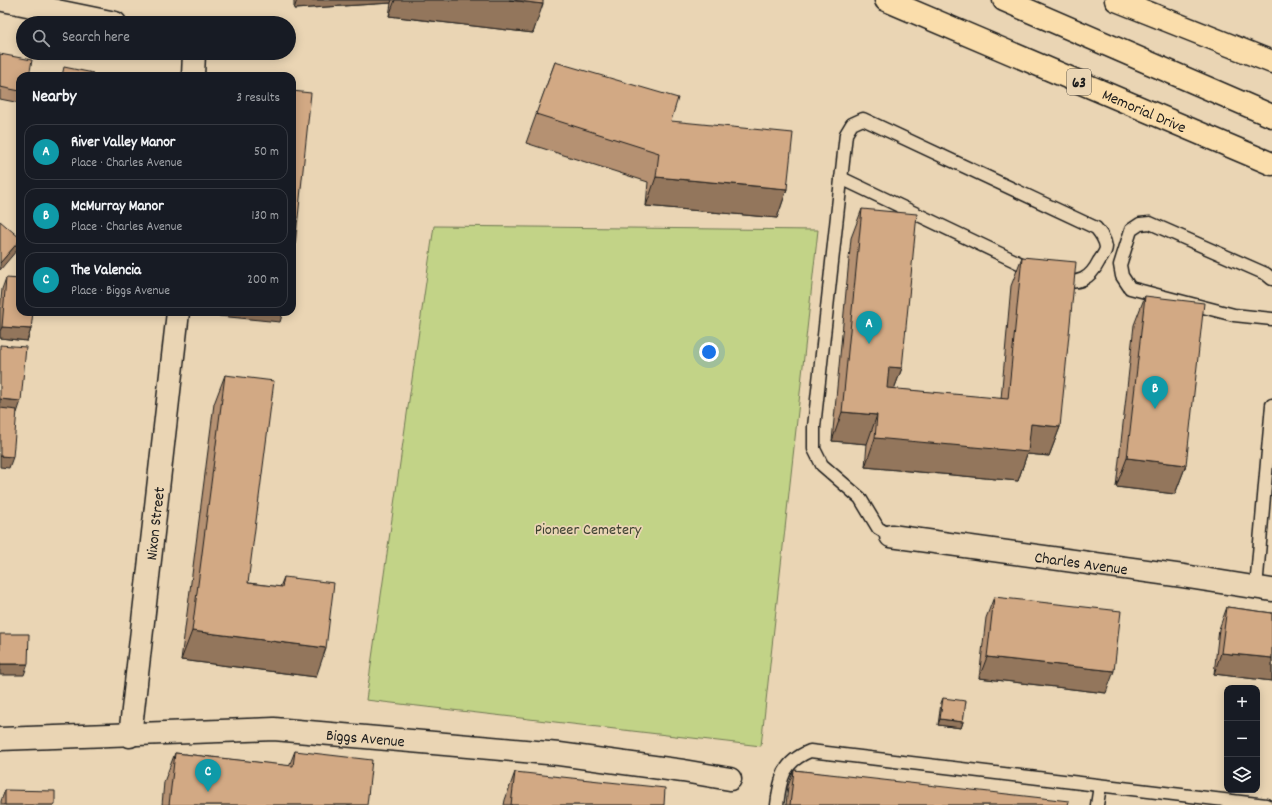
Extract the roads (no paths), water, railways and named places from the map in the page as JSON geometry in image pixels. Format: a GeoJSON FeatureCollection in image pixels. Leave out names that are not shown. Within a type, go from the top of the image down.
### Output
{"type":"FeatureCollection","features":[{"type":"Feature","properties":{"kind":"highway","name":"Memorial Drive"},"geometry":{"type":"LineString","coordinates":[[886,0],[1272,164]]}},
{"type":"Feature","properties":{"kind":"highway"},"geometry":{"type":"LineString","coordinates":[[1004,0],[1272,116]]}},
{"type":"Feature","properties":{"kind":"highway"},"geometry":{"type":"LineString","coordinates":[[1116,0],[1272,62]]}},
{"type":"Feature","properties":{"kind":"street"},"geometry":{"type":"LineString","coordinates":[[2,0],[81,16]]}},
{"type":"Feature","properties":{"kind":"street","name":"Nixon Street"},"geometry":{"type":"LineString","coordinates":[[130,736],[178,316]]}},
{"type":"Feature","properties":{"kind":"street","name":"Charles Avenue"},"geometry":{"type":"LineString","coordinates":[[891,536],[1183,576],[1264,589]]}},
{"type":"Feature","properties":{"kind":"street","name":"Biggs Avenue"},"geometry":{"type":"LineString","coordinates":[[0,739],[130,736],[274,729],[559,754],[683,771],[730,780]]}},
{"type":"Feature","properties":{"kind":"lane"},"geometry":{"type":"LineString","coordinates":[[841,178],[1054,279],[1066,282],[1082,280],[1093,273],[1106,249],[1104,238],[1096,228],[863,119],[852,124],[846,134],[841,178],[814,427],[814,449],[822,465],[860,498],[878,528],[891,536]]}},
{"type":"Feature","properties":{"kind":"lane"},"geometry":{"type":"LineString","coordinates":[[1272,279],[1266,274],[1150,223],[1140,224],[1131,230],[1120,265],[1122,276],[1130,288],[1234,314],[1272,318]]}},
{"type":"Feature","properties":{"kind":"lane"},"geometry":{"type":"LineString","coordinates":[[1264,589],[1272,405]]}},
{"type":"Feature","properties":{"kind":"lane"},"geometry":{"type":"LineString","coordinates":[[777,805],[779,785],[786,768],[796,757],[810,751],[1266,805]]}},
{"type":"Feature","properties":{"kind":"lane"},"geometry":{"type":"LineString","coordinates":[[1097,805],[1100,786]]}},
{"type":"Feature","properties":{"kind":"place","name":"River Valley Manor"},"geometry":{"type":"Point","coordinates":[869,344]}},
{"type":"Feature","properties":{"kind":"place","name":"McMurray Manor"},"geometry":{"type":"Point","coordinates":[1155,409]}},
{"type":"Feature","properties":{"kind":"place","name":"The Valencia"},"geometry":{"type":"Point","coordinates":[208,792]}},
{"type":"Feature","properties":{"kind":"park label","name":"Pioneer Cemetery"},"geometry":{"type":"Point","coordinates":[588,528]}}]}
